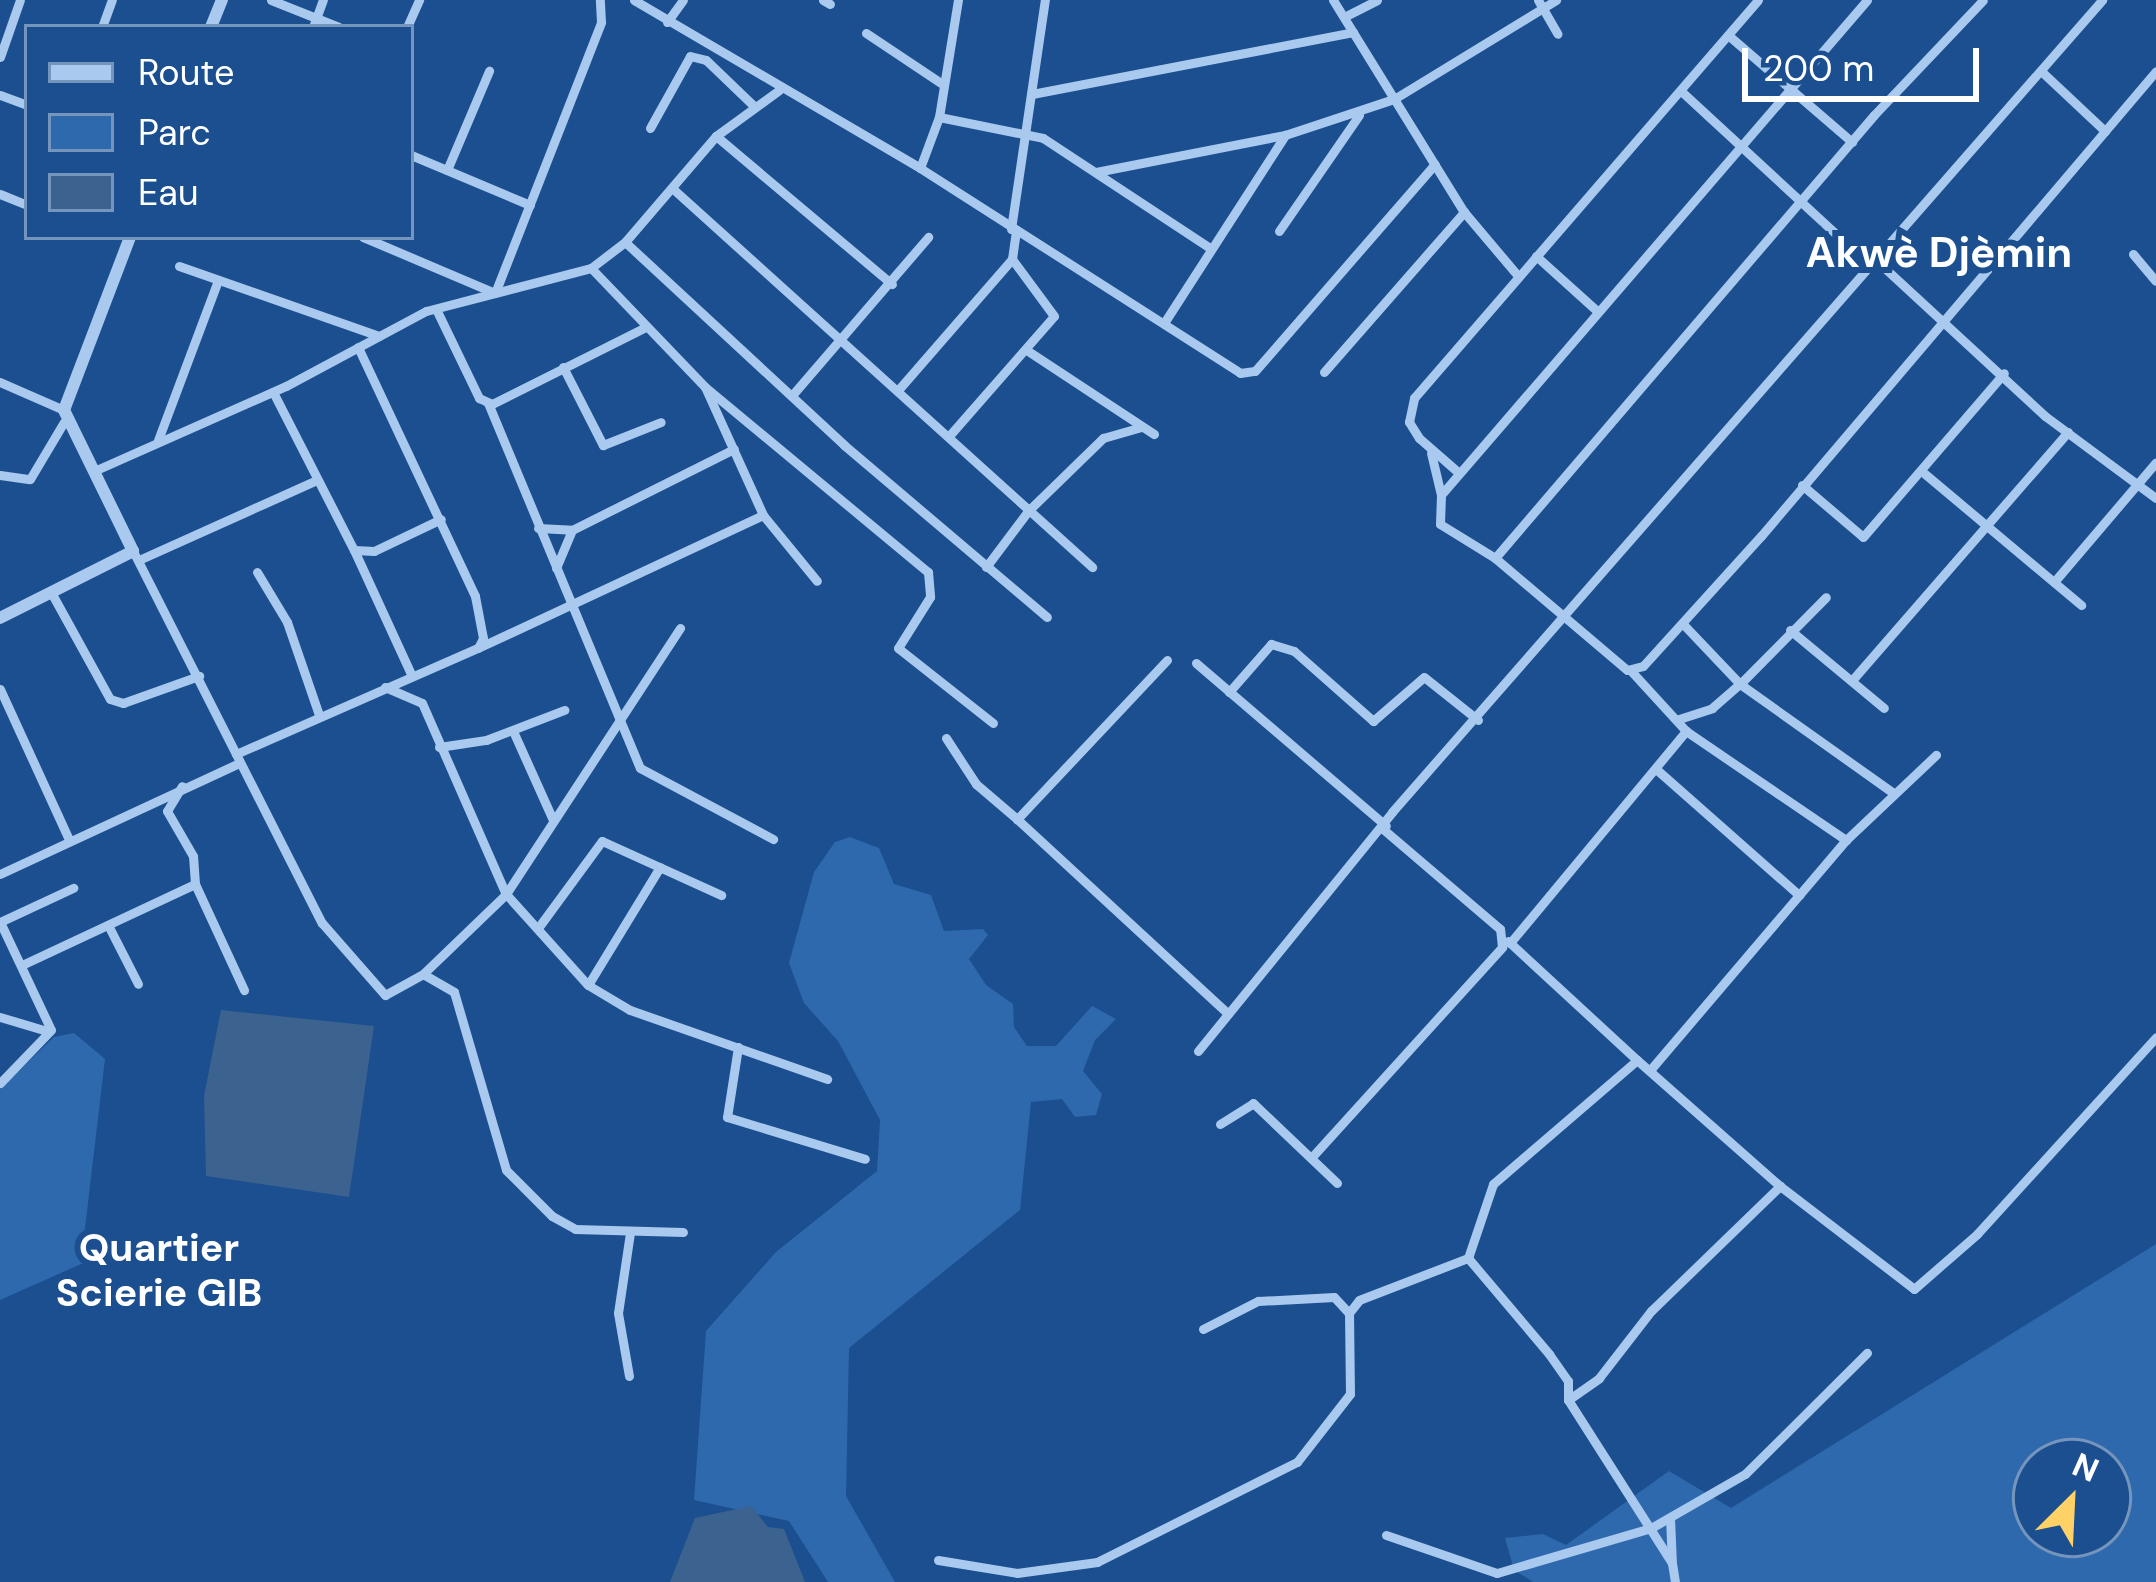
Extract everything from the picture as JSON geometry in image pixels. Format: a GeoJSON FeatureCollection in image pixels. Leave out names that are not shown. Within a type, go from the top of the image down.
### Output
{"type":"FeatureCollection","features":[{"type":"Feature","properties":{"kind":"street"},"geometry":{"type":"LineString","coordinates":[[0,57],[19,0]]}},
{"type":"Feature","properties":{"kind":"street"},"geometry":{"type":"LineString","coordinates":[[271,0],[315,23],[323,0]]}},
{"type":"Feature","properties":{"kind":"street"},"geometry":{"type":"LineString","coordinates":[[495,292],[601,22],[599,0]]}},
{"type":"Feature","properties":{"kind":"street"},"geometry":{"type":"LineString","coordinates":[[634,0],[778,90],[920,168],[1240,374],[1256,371],[1435,164]]}},
{"type":"Feature","properties":{"kind":"street"},"geometry":{"type":"LineString","coordinates":[[667,22],[683,0]]}},
{"type":"Feature","properties":{"kind":"street"},"geometry":{"type":"LineString","coordinates":[[920,168],[939,117],[958,0]]}},
{"type":"Feature","properties":{"kind":"street"},"geometry":{"type":"LineString","coordinates":[[899,389],[1012,259],[1045,0]]}},
{"type":"Feature","properties":{"kind":"street"},"geometry":{"type":"LineString","coordinates":[[1333,0],[1464,212],[1518,276]]}},
{"type":"Feature","properties":{"kind":"street"},"geometry":{"type":"LineString","coordinates":[[1344,17],[1377,0]]}},
{"type":"Feature","properties":{"kind":"street"},"geometry":{"type":"LineString","coordinates":[[1094,172],[1285,135],[1359,115],[1394,99],[1540,4],[1556,0]]}},
{"type":"Feature","properties":{"kind":"street"},"geometry":{"type":"LineString","coordinates":[[1459,473],[1431,453],[1409,422],[1414,398],[1758,0]]}},
{"type":"Feature","properties":{"kind":"street"},"geometry":{"type":"LineString","coordinates":[[1441,495],[1867,0]]}},
{"type":"Feature","properties":{"kind":"street"},"geometry":{"type":"LineString","coordinates":[[1198,1051],[1385,828],[2102,0]]}},
{"type":"Feature","properties":{"kind":"street"},"geometry":{"type":"LineString","coordinates":[[1495,558],[1975,3]]}},
{"type":"Feature","properties":{"kind":"street"},"geometry":{"type":"LineString","coordinates":[[1540,4],[1558,34]]}},
{"type":"Feature","properties":{"kind":"street"},"geometry":{"type":"LineString","coordinates":[[1032,94],[1353,32]]}},
{"type":"Feature","properties":{"kind":"street"},"geometry":{"type":"LineString","coordinates":[[866,33],[941,83]]}},
{"type":"Feature","properties":{"kind":"street"},"geometry":{"type":"LineString","coordinates":[[1728,35],[1852,142]]}},
{"type":"Feature","properties":{"kind":"street"},"geometry":{"type":"LineString","coordinates":[[650,128],[690,56],[706,60],[754,106]]}},
{"type":"Feature","properties":{"kind":"street"},"geometry":{"type":"LineString","coordinates":[[447,170],[489,71]]}},
{"type":"Feature","properties":{"kind":"street"},"geometry":{"type":"LineString","coordinates":[[2041,71],[2105,131]]}},
{"type":"Feature","properties":{"kind":"street"},"geometry":{"type":"LineString","coordinates":[[1632,671],[1683,624],[1944,316],[2017,242],[2156,71]]}},
{"type":"Feature","properties":{"kind":"street"},"geometry":{"type":"LineString","coordinates":[[94,471],[273,392],[436,309],[591,268],[625,242],[716,136],[778,90]]}},
{"type":"Feature","properties":{"kind":"street"},"geometry":{"type":"LineString","coordinates":[[1681,91],[1744,142],[1875,264],[1944,316],[2068,432],[2156,497]]}},
{"type":"Feature","properties":{"kind":"street"},"geometry":{"type":"LineString","coordinates":[[1280,231],[1359,115]]}},
{"type":"Feature","properties":{"kind":"street"},"geometry":{"type":"LineString","coordinates":[[939,117],[1026,134],[1210,248]]}},
{"type":"Feature","properties":{"kind":"street"},"geometry":{"type":"LineString","coordinates":[[1164,323],[1285,135]]}},
{"type":"Feature","properties":{"kind":"street"},"geometry":{"type":"LineString","coordinates":[[716,136],[892,284]]}},
{"type":"Feature","properties":{"kind":"street"},"geometry":{"type":"LineString","coordinates":[[414,156],[530,205]]}},
{"type":"Feature","properties":{"kind":"street"},"geometry":{"type":"LineString","coordinates":[[671,188],[1091,566]]}},
{"type":"Feature","properties":{"kind":"street"},"geometry":{"type":"LineString","coordinates":[[1324,372],[1464,212]]}},
{"type":"Feature","properties":{"kind":"street"},"geometry":{"type":"LineString","coordinates":[[794,393],[843,343],[928,237]]}},
{"type":"Feature","properties":{"kind":"street"},"geometry":{"type":"LineString","coordinates":[[0,475],[30,479],[64,416],[125,240]]}},
{"type":"Feature","properties":{"kind":"street"},"geometry":{"type":"LineString","coordinates":[[370,240],[495,292]]}},
{"type":"Feature","properties":{"kind":"street"},"geometry":{"type":"LineString","coordinates":[[625,242],[1047,617]]}},
{"type":"Feature","properties":{"kind":"street"},"geometry":{"type":"LineString","coordinates":[[2134,254],[2156,281]]}},
{"type":"Feature","properties":{"kind":"street"},"geometry":{"type":"LineString","coordinates":[[1536,256],[1597,310]]}},
{"type":"Feature","properties":{"kind":"street"},"geometry":{"type":"LineString","coordinates":[[949,436],[1054,316],[1012,259]]}},
{"type":"Feature","properties":{"kind":"street"},"geometry":{"type":"LineString","coordinates":[[179,266],[380,336]]}},
{"type":"Feature","properties":{"kind":"street"},"geometry":{"type":"LineString","coordinates":[[591,268],[705,387],[928,572],[930,597],[898,648],[993,723]]}},
{"type":"Feature","properties":{"kind":"street"},"geometry":{"type":"LineString","coordinates":[[158,440],[218,280]]}},
{"type":"Feature","properties":{"kind":"street"},"geometry":{"type":"LineString","coordinates":[[436,309],[488,403],[621,723],[651,779],[773,839]]}},
{"type":"Feature","properties":{"kind":"street"},"geometry":{"type":"LineString","coordinates":[[488,403],[646,327]]}},
{"type":"Feature","properties":{"kind":"street"},"geometry":{"type":"LineString","coordinates":[[358,347],[485,623],[478,648]]}},
{"type":"Feature","properties":{"kind":"street"},"geometry":{"type":"LineString","coordinates":[[1028,351],[1154,434]]}},
{"type":"Feature","properties":{"kind":"street"},"geometry":{"type":"LineString","coordinates":[[563,367],[604,445],[661,422]]}},
{"type":"Feature","properties":{"kind":"street"},"geometry":{"type":"LineString","coordinates":[[1802,485],[1855,538],[1924,474],[2004,373]]}},
{"type":"Feature","properties":{"kind":"street"},"geometry":{"type":"LineString","coordinates":[[0,382],[64,416],[238,759],[351,962],[385,994],[423,974],[506,894],[680,628]]}},
{"type":"Feature","properties":{"kind":"street"},"geometry":{"type":"LineString","coordinates":[[705,387],[763,514],[817,581]]}},
{"type":"Feature","properties":{"kind":"street"},"geometry":{"type":"LineString","coordinates":[[273,392],[412,676]]}},
{"type":"Feature","properties":{"kind":"street"},"geometry":{"type":"LineString","coordinates":[[986,567],[1028,511],[1103,438],[1142,427]]}},
{"type":"Feature","properties":{"kind":"street"},"geometry":{"type":"LineString","coordinates":[[1853,678],[2068,432]]}},
{"type":"Feature","properties":{"kind":"street"},"geometry":{"type":"LineString","coordinates":[[538,529],[572,530],[734,449]]}},
{"type":"Feature","properties":{"kind":"street"},"geometry":{"type":"LineString","coordinates":[[1431,453],[1441,495],[1440,524],[1495,558],[1632,671],[1686,731],[1846,841]]}},
{"type":"Feature","properties":{"kind":"street"},"geometry":{"type":"LineString","coordinates":[[2054,582],[2156,462]]}},
{"type":"Feature","properties":{"kind":"street"},"geometry":{"type":"LineString","coordinates":[[1924,474],[2081,605]]}},
{"type":"Feature","properties":{"kind":"street"},"geometry":{"type":"LineString","coordinates":[[0,618],[316,480]]}},
{"type":"Feature","properties":{"kind":"street"},"geometry":{"type":"LineString","coordinates":[[0,874],[320,715],[478,648],[763,514]]}},
{"type":"Feature","properties":{"kind":"street"},"geometry":{"type":"LineString","coordinates":[[354,550],[374,551],[441,519]]}},
{"type":"Feature","properties":{"kind":"street"},"geometry":{"type":"LineString","coordinates":[[556,568],[572,530]]}},
{"type":"Feature","properties":{"kind":"street"},"geometry":{"type":"LineString","coordinates":[[257,572],[287,622],[320,715]]}},
{"type":"Feature","properties":{"kind":"street"},"geometry":{"type":"LineString","coordinates":[[52,594],[110,699],[123,703],[199,676]]}},
{"type":"Feature","properties":{"kind":"street"},"geometry":{"type":"LineString","coordinates":[[1679,719],[1712,708],[1826,597]]}},
{"type":"Feature","properties":{"kind":"street"},"geometry":{"type":"LineString","coordinates":[[1683,624],[1740,684],[1892,792]]}},
{"type":"Feature","properties":{"kind":"street"},"geometry":{"type":"LineString","coordinates":[[1790,630],[1884,708]]}},
{"type":"Feature","properties":{"kind":"street"},"geometry":{"type":"LineString","coordinates":[[1229,692],[1270,644],[1294,651],[1373,721],[1424,677],[1478,720]]}},
{"type":"Feature","properties":{"kind":"street"},"geometry":{"type":"LineString","coordinates":[[1017,819],[1167,659]]}},
{"type":"Feature","properties":{"kind":"street"},"geometry":{"type":"LineString","coordinates":[[1196,663],[1780,1186],[1914,1289],[1978,1234],[2156,1036]]}},
{"type":"Feature","properties":{"kind":"street"},"geometry":{"type":"LineString","coordinates":[[385,688],[422,703],[506,894],[588,985],[630,1010],[826,1078]]}},
{"type":"Feature","properties":{"kind":"street"},"geometry":{"type":"LineString","coordinates":[[0,689],[69,839]]}},
{"type":"Feature","properties":{"kind":"street"},"geometry":{"type":"LineString","coordinates":[[439,747],[513,731],[564,710]]}},
{"type":"Feature","properties":{"kind":"street"},"geometry":{"type":"LineString","coordinates":[[513,731],[553,820]]}},
{"type":"Feature","properties":{"kind":"street"},"geometry":{"type":"LineString","coordinates":[[1311,1158],[1494,960],[1686,731]]}},
{"type":"Feature","properties":{"kind":"street"},"geometry":{"type":"LineString","coordinates":[[946,738],[976,784],[1228,1014]]}},
{"type":"Feature","properties":{"kind":"street"},"geometry":{"type":"LineString","coordinates":[[1651,1069],[1846,841],[1892,792],[1936,755]]}},
{"type":"Feature","properties":{"kind":"street"},"geometry":{"type":"LineString","coordinates":[[1656,769],[1799,895]]}},
{"type":"Feature","properties":{"kind":"street"},"geometry":{"type":"LineString","coordinates":[[182,786],[167,812],[194,856],[195,884],[244,990]]}},
{"type":"Feature","properties":{"kind":"street"},"geometry":{"type":"LineString","coordinates":[[538,928],[602,841],[721,896]]}},
{"type":"Feature","properties":{"kind":"street"},"geometry":{"type":"LineString","coordinates":[[588,985],[660,867]]}},
{"type":"Feature","properties":{"kind":"street"},"geometry":{"type":"LineString","coordinates":[[24,964],[195,884]]}},
{"type":"Feature","properties":{"kind":"street"},"geometry":{"type":"LineString","coordinates":[[47,1031],[24,964],[0,922],[73,888]]}},
{"type":"Feature","properties":{"kind":"street"},"geometry":{"type":"LineString","coordinates":[[108,925],[138,983]]}},
{"type":"Feature","properties":{"kind":"street"},"geometry":{"type":"LineString","coordinates":[[423,974],[454,992],[506,1170],[563,1222],[630,1233],[682,1232]]}},
{"type":"Feature","properties":{"kind":"street"},"geometry":{"type":"LineString","coordinates":[[0,1017],[47,1031]]}},
{"type":"Feature","properties":{"kind":"street"},"geometry":{"type":"LineString","coordinates":[[0,1083],[47,1031]]}},
{"type":"Feature","properties":{"kind":"street"},"geometry":{"type":"LineString","coordinates":[[738,1048],[728,1118],[865,1159]]}},
{"type":"Feature","properties":{"kind":"street"},"geometry":{"type":"LineString","coordinates":[[1468,1258],[1493,1184],[1637,1060]]}},
{"type":"Feature","properties":{"kind":"street"},"geometry":{"type":"LineString","coordinates":[[1220,1124],[1253,1102],[1337,1183]]}},
{"type":"Feature","properties":{"kind":"street"},"geometry":{"type":"LineString","coordinates":[[1568,1400],[1599,1378],[1651,1311],[1780,1186]]}},
{"type":"Feature","properties":{"kind":"street"},"geometry":{"type":"LineString","coordinates":[[629,1376],[618,1312],[630,1233]]}},
{"type":"Feature","properties":{"kind":"street"},"geometry":{"type":"LineString","coordinates":[[1349,1313],[1395,1282],[1468,1258]]}},
{"type":"Feature","properties":{"kind":"street"},"geometry":{"type":"LineString","coordinates":[[1468,1258],[1550,1354],[1568,1381],[1568,1400],[1672,1564]]}},
{"type":"Feature","properties":{"kind":"street"},"geometry":{"type":"LineString","coordinates":[[938,1560],[1017,1573],[1096,1562],[1297,1462],[1351,1394],[1349,1313],[1334,1298],[1258,1301],[1203,1329]]}},
{"type":"Feature","properties":{"kind":"street"},"geometry":{"type":"LineString","coordinates":[[1386,1535],[1497,1573],[1652,1528],[1745,1474],[1868,1353]]}},
{"type":"Feature","properties":{"kind":"street"},"geometry":{"type":"LineString","coordinates":[[1670,1518],[1675,1582]]}},
{"type":"Feature","properties":{"kind":"green space"},"geometry":{"type":"Polygon","coordinates":[[[850,837],[879,848],[894,884],[931,895],[944,931],[983,929],[988,935],[969,959],[986,985],[1013,1004],[1014,1027],[1027,1046],[1056,1046],[1092,1006],[1116,1019],[1095,1040],[1083,1071],[1102,1094],[1096,1115],[1075,1117],[1062,1099],[1031,1102],[1020,1210],[849,1348],[846,1496],[895,1582],[828,1582],[789,1521],[694,1500],[706,1331],[776,1252],[877,1171],[880,1120],[838,1041],[804,1003],[789,963],[814,872],[835,842],[850,837]]]}},
{"type":"Feature","properties":{"kind":"green space"},"geometry":{"type":"Polygon","coordinates":[[[74,1033],[105,1059],[83,1245],[90,1260],[0,1300],[0,1089],[54,1037],[74,1033]]]}},
{"type":"Feature","properties":{"kind":"green space"},"geometry":{"type":"Polygon","coordinates":[[[2156,1244],[2156,1582],[1533,1582],[1514,1570],[1505,1538],[1543,1534],[1566,1545],[1669,1471],[1731,1508],[2156,1244]]]}},
{"type":"Feature","properties":{"kind":"water"},"geometry":{"type":"Polygon","coordinates":[[[221,1010],[374,1026],[349,1197],[206,1176],[204,1096],[221,1010]]]}},
{"type":"Feature","properties":{"kind":"water"},"geometry":{"type":"Polygon","coordinates":[[[751,1506],[768,1527],[784,1529],[805,1582],[670,1582],[695,1518],[751,1506]]]}},
{"type":"Feature","properties":{"kind":"district","name":"Akwè Djèmin"},"geometry":{"type":"Point","coordinates":[1939,253]}},
{"type":"Feature","properties":{"kind":"district","name":"Quartier Scierie GIB"},"geometry":{"type":"Point","coordinates":[159,1272]}}]}
